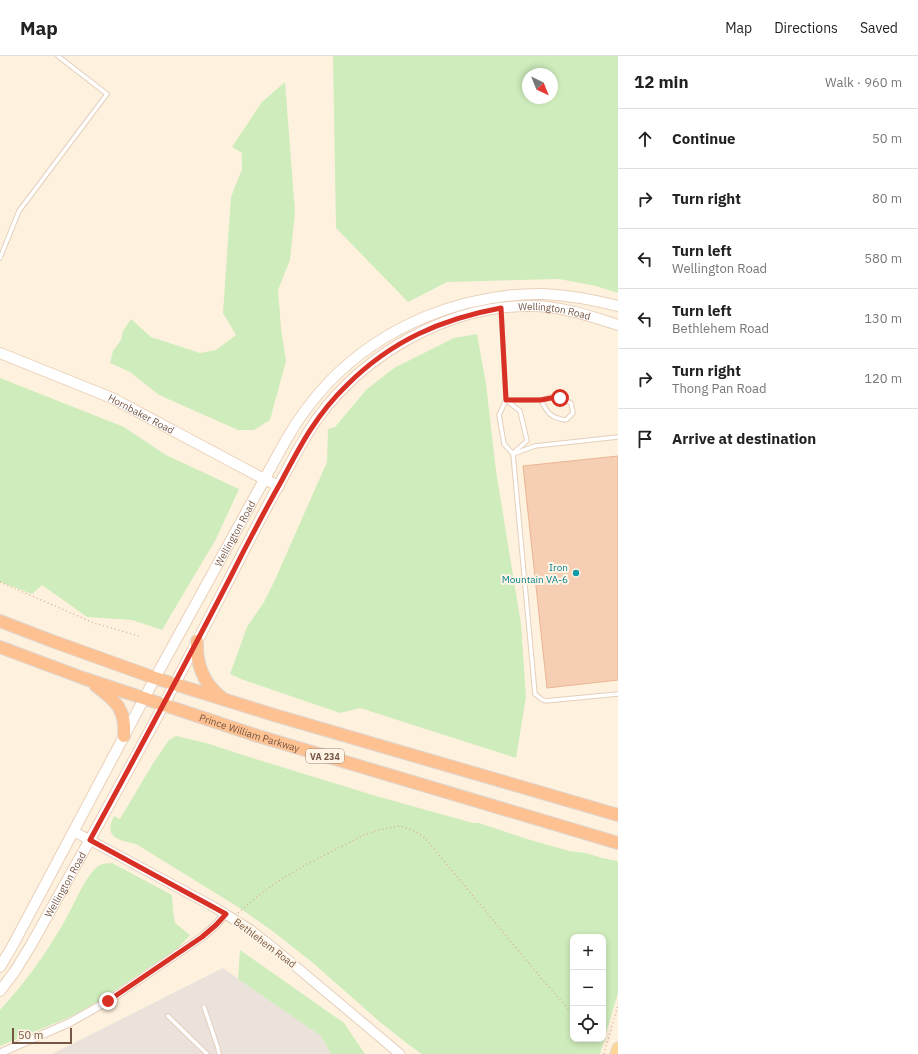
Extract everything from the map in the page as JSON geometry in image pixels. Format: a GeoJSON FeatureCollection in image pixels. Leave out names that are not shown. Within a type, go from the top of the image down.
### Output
{"type":"FeatureCollection","features":[{"type":"Feature","properties":{"kind":"highway","name":"VA 234"},"geometry":{"type":"LineString","coordinates":[[0,621],[155,678],[274,715],[618,815]]}},
{"type":"Feature","properties":{"kind":"highway"},"geometry":{"type":"LineString","coordinates":[[197,641],[198,662],[202,673],[214,690],[226,700]]}},
{"type":"Feature","properties":{"kind":"highway","name":"Prince William Parkway"},"geometry":{"type":"LineString","coordinates":[[0,646],[83,678],[258,736],[618,843]]}},
{"type":"Feature","properties":{"kind":"highway"},"geometry":{"type":"LineString","coordinates":[[83,678],[107,694],[121,709],[125,725],[124,736]]}},
{"type":"Feature","properties":{"kind":"main road","name":"Wellington Road"},"geometry":{"type":"LineString","coordinates":[[0,967],[14,945],[144,698],[264,479],[300,418],[329,382],[358,356],[402,328],[441,311],[482,300],[528,295],[553,295],[580,298],[618,306]]}},
{"type":"Feature","properties":{"kind":"main road","name":"Wellington Road"},"geometry":{"type":"LineString","coordinates":[[0,991],[15,971],[31,945],[90,840],[164,705],[278,486],[317,418],[330,403],[365,368],[380,356],[400,343],[426,330],[456,318],[501,308],[532,306],[555,308],[579,313],[618,325]]}},
{"type":"Feature","properties":{"kind":"main road","name":"Hornbaker Road"},"geometry":{"type":"LineString","coordinates":[[0,353],[112,398],[278,486]]}},
{"type":"Feature","properties":{"kind":"main road"},"geometry":{"type":"LineString","coordinates":[[616,1054],[618,1048]]}},
{"type":"Feature","properties":{"kind":"street","name":"Bethlehem Road"},"geometry":{"type":"LineString","coordinates":[[74,830],[229,916],[275,948],[400,1054]]}},
{"type":"Feature","properties":{"kind":"street"},"geometry":{"type":"LineString","coordinates":[[0,1053],[89,1013],[202,937],[229,916]]}},
{"type":"Feature","properties":{"kind":"lane"},"geometry":{"type":"LineString","coordinates":[[0,258],[19,211],[106,94],[58,56]]}},
{"type":"Feature","properties":{"kind":"lane"},"geometry":{"type":"LineString","coordinates":[[501,308],[506,400],[499,415],[504,444],[513,454],[535,694],[545,701],[618,694]]}},
{"type":"Feature","properties":{"kind":"lane"},"geometry":{"type":"LineString","coordinates":[[506,400],[541,400],[560,398],[571,403],[572,413],[566,420],[557,419],[546,411],[541,400]]}},
{"type":"Feature","properties":{"kind":"lane"},"geometry":{"type":"LineString","coordinates":[[506,400],[520,411],[526,441],[513,454]]}},
{"type":"Feature","properties":{"kind":"lane"},"geometry":{"type":"LineString","coordinates":[[513,454],[535,446],[618,437]]}},
{"type":"Feature","properties":{"kind":"lane"},"geometry":{"type":"LineString","coordinates":[[204,1007],[219,1054]]}},
{"type":"Feature","properties":{"kind":"lane"},"geometry":{"type":"LineString","coordinates":[[168,1016],[208,1054]]}},
{"type":"Feature","properties":{"kind":"path"},"geometry":{"type":"LineString","coordinates":[[0,582],[94,623],[139,636]]}},
{"type":"Feature","properties":{"kind":"path"},"geometry":{"type":"LineString","coordinates":[[229,916],[277,882],[364,835],[378,830],[400,826],[410,828],[425,838],[541,978],[570,1011]]}},
{"type":"Feature","properties":{"kind":"path"},"geometry":{"type":"LineString","coordinates":[[604,1054],[618,1005]]}},
{"type":"Feature","properties":{"kind":"shaded area"},"geometry":{"type":"Polygon","coordinates":[[[223,968],[321,1036],[331,1054],[52,1054],[223,968]]]}},
{"type":"Feature","properties":{"kind":"green space"},"geometry":{"type":"Polygon","coordinates":[[[333,56],[618,56],[618,293],[596,286],[559,279],[447,282],[408,302],[336,228],[333,56]]]}},
{"type":"Feature","properties":{"kind":"green space"},"geometry":{"type":"Polygon","coordinates":[[[285,82],[295,212],[290,260],[278,290],[281,328],[286,361],[270,420],[254,430],[238,430],[159,395],[130,372],[110,363],[113,351],[121,340],[123,331],[131,319],[151,337],[200,353],[216,350],[236,335],[223,313],[231,197],[242,169],[242,153],[232,147],[262,102],[285,82]]]}},
{"type":"Feature","properties":{"kind":"green space"},"geometry":{"type":"Polygon","coordinates":[[[477,334],[486,384],[496,471],[521,624],[526,697],[516,758],[360,708],[340,713],[230,674],[247,627],[264,602],[274,582],[327,462],[328,429],[335,427],[366,390],[394,368],[454,338],[477,334]]]}},
{"type":"Feature","properties":{"kind":"green space"},"geometry":{"type":"Polygon","coordinates":[[[0,378],[124,427],[166,455],[239,489],[216,539],[162,630],[132,620],[87,617],[42,585],[32,594],[0,582],[0,378]]]}},
{"type":"Feature","properties":{"kind":"green space"},"geometry":{"type":"Polygon","coordinates":[[[176,736],[206,743],[376,796],[473,823],[479,823],[569,851],[586,853],[618,861],[618,993],[606,1034],[606,934],[570,934],[570,1042],[604,1042],[600,1054],[422,1054],[380,1022],[313,963],[271,930],[238,907],[136,844],[114,837],[110,829],[114,816],[120,819],[152,765],[169,740],[176,736]]]}},
{"type":"Feature","properties":{"kind":"green space"},"geometry":{"type":"Polygon","coordinates":[[[112,863],[172,895],[175,923],[190,935],[178,948],[99,1001],[70,1017],[0,1046],[0,1010],[26,980],[49,947],[81,889],[95,868],[100,865],[112,863]]]}},
{"type":"Feature","properties":{"kind":"green space"},"geometry":{"type":"Polygon","coordinates":[[[240,950],[344,1023],[365,1054],[331,1054],[321,1036],[238,979],[240,950]]]}},
{"type":"Feature","properties":{"kind":"building","name":"Iron Mountain VA-6"},"geometry":{"type":"Polygon","coordinates":[[[618,456],[618,680],[547,688],[523,466],[618,456]]]}},
{"type":"Feature","properties":{"kind":"place","name":"Iron Mountain VA-6"},"geometry":{"type":"Point","coordinates":[576,573]}},
{"type":"Feature","properties":{"kind":"route"},"geometry":{"type":"LineString","coordinates":[[108,1001],[202,937],[226,914],[90,840],[173,688],[263,514],[317,418],[347,385],[365,368],[400,343],[420,332],[456,318],[501,308],[506,400],[541,400],[560,398]]}}]}
